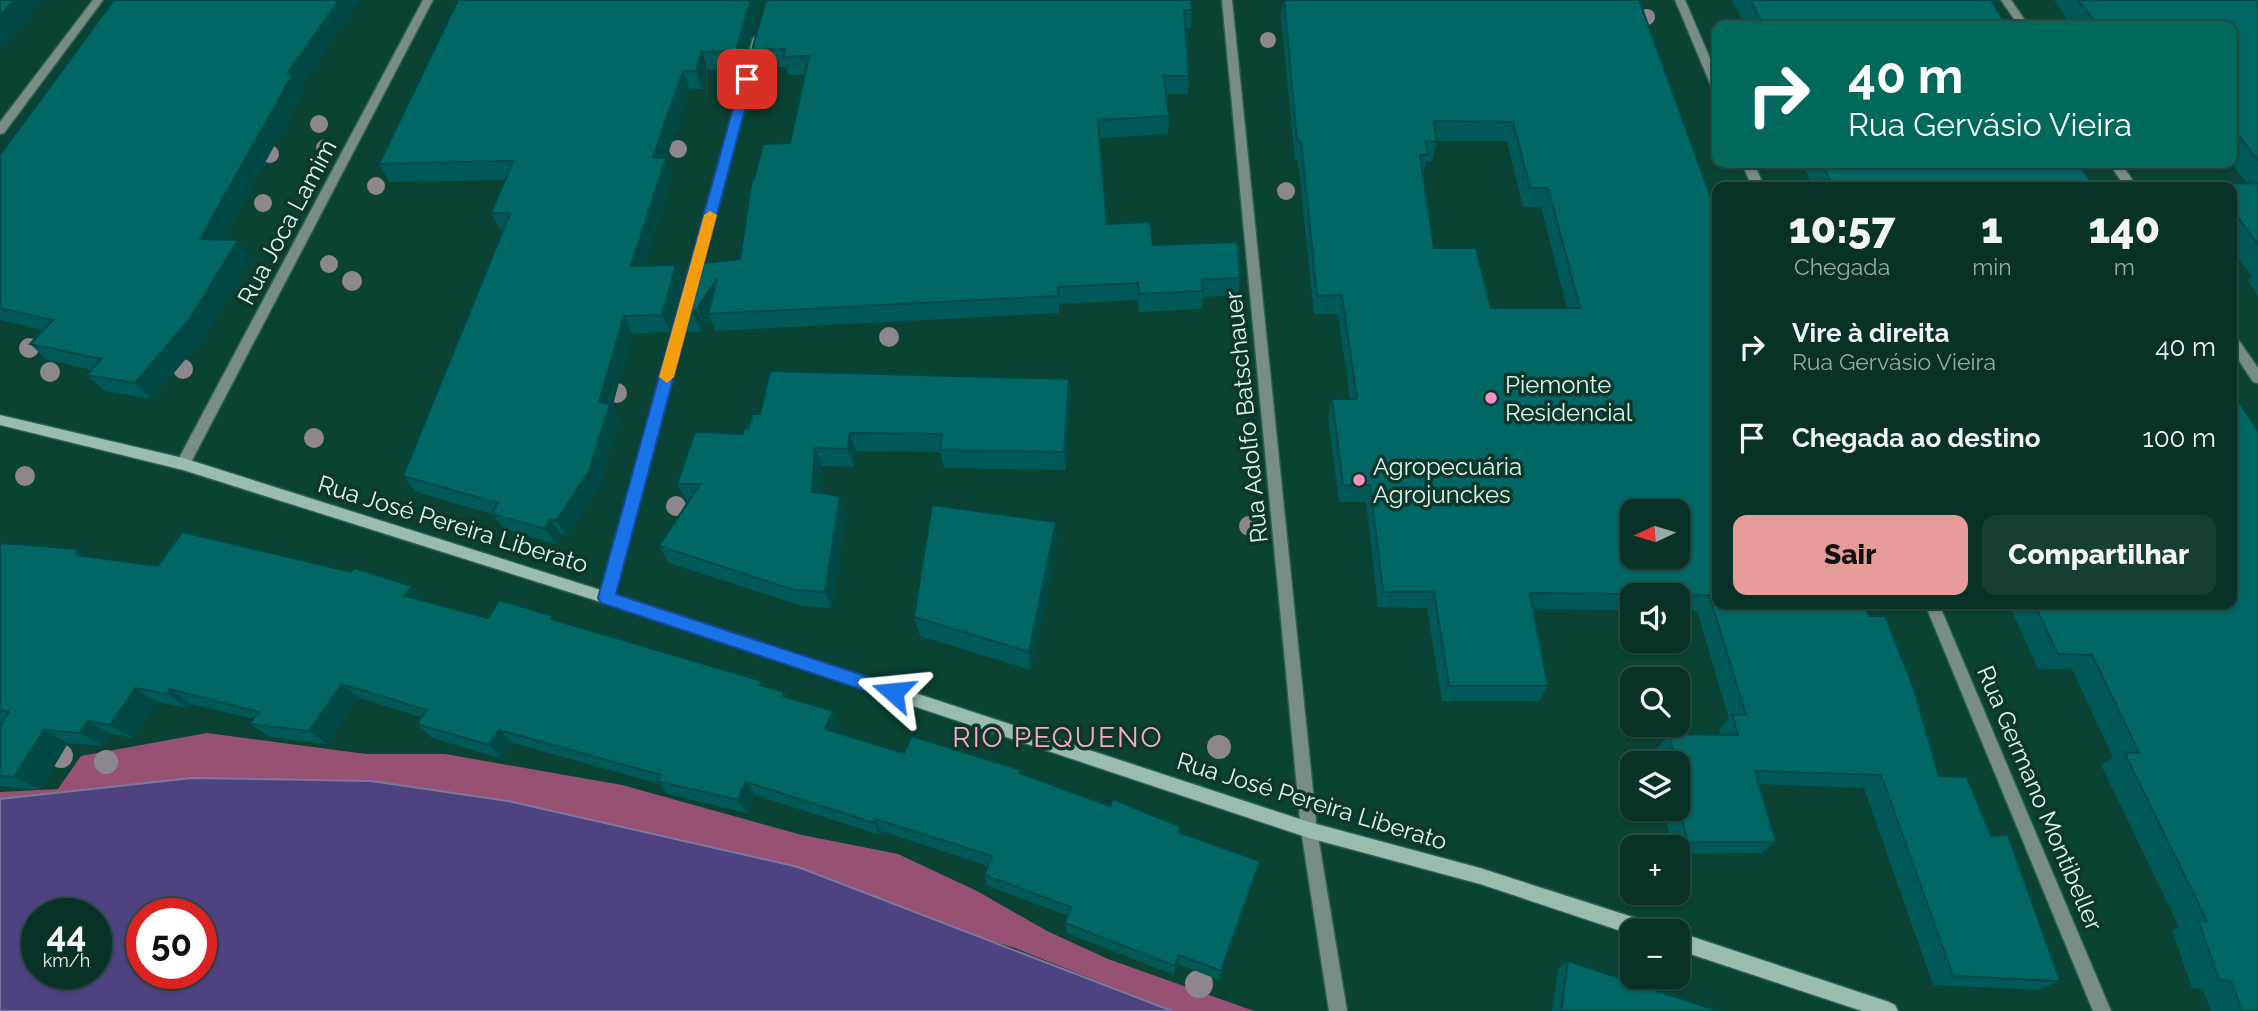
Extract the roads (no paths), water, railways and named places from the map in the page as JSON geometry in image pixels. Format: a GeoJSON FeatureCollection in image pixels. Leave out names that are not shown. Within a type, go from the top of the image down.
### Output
{"type":"FeatureCollection","features":[{"type":"Feature","properties":{"kind":"main road","name":"Rua José Pereira Liberato"},"geometry":{"type":"LineString","coordinates":[[0,420],[183,464],[607,598],[1309,830],[1480,876],[1620,922]]}},
{"type":"Feature","properties":{"kind":"main road"},"geometry":{"type":"LineString","coordinates":[[1690,945],[1889,1011]]}},
{"type":"Feature","properties":{"kind":"street"},"geometry":{"type":"LineString","coordinates":[[0,130],[98,0]]}},
{"type":"Feature","properties":{"kind":"street","name":"Rua Joca Lamim"},"geometry":{"type":"LineString","coordinates":[[183,464],[428,0]]}},
{"type":"Feature","properties":{"kind":"street","name":"Rua Adolfo Batschauer"},"geometry":{"type":"LineString","coordinates":[[1227,0],[1309,830],[1338,1011]]}},
{"type":"Feature","properties":{"kind":"street"},"geometry":{"type":"LineString","coordinates":[[1680,0],[1712,76]]}},
{"type":"Feature","properties":{"kind":"street"},"geometry":{"type":"LineString","coordinates":[[2006,0],[2021,21]]}},
{"type":"Feature","properties":{"kind":"street"},"geometry":{"type":"LineString","coordinates":[[607,598],[761,27]]}},
{"type":"Feature","properties":{"kind":"street"},"geometry":{"type":"LineString","coordinates":[[2237,347],[2258,378]]}},
{"type":"Feature","properties":{"kind":"street","name":"Rua Germano Montibeller"},"geometry":{"type":"LineString","coordinates":[[1934,609],[2102,1011]]}},
{"type":"Feature","properties":{"kind":"place","name":"Piemonte Residencial"},"geometry":{"type":"Point","coordinates":[1491,398]}},
{"type":"Feature","properties":{"kind":"place","name":"Agropecuária Agrojunckes"},"geometry":{"type":"Point","coordinates":[1359,480]}},
{"type":"Feature","properties":{"kind":"district","name":"RIO PEQUENO"},"geometry":{"type":"Point","coordinates":[1058,737]}}]}
